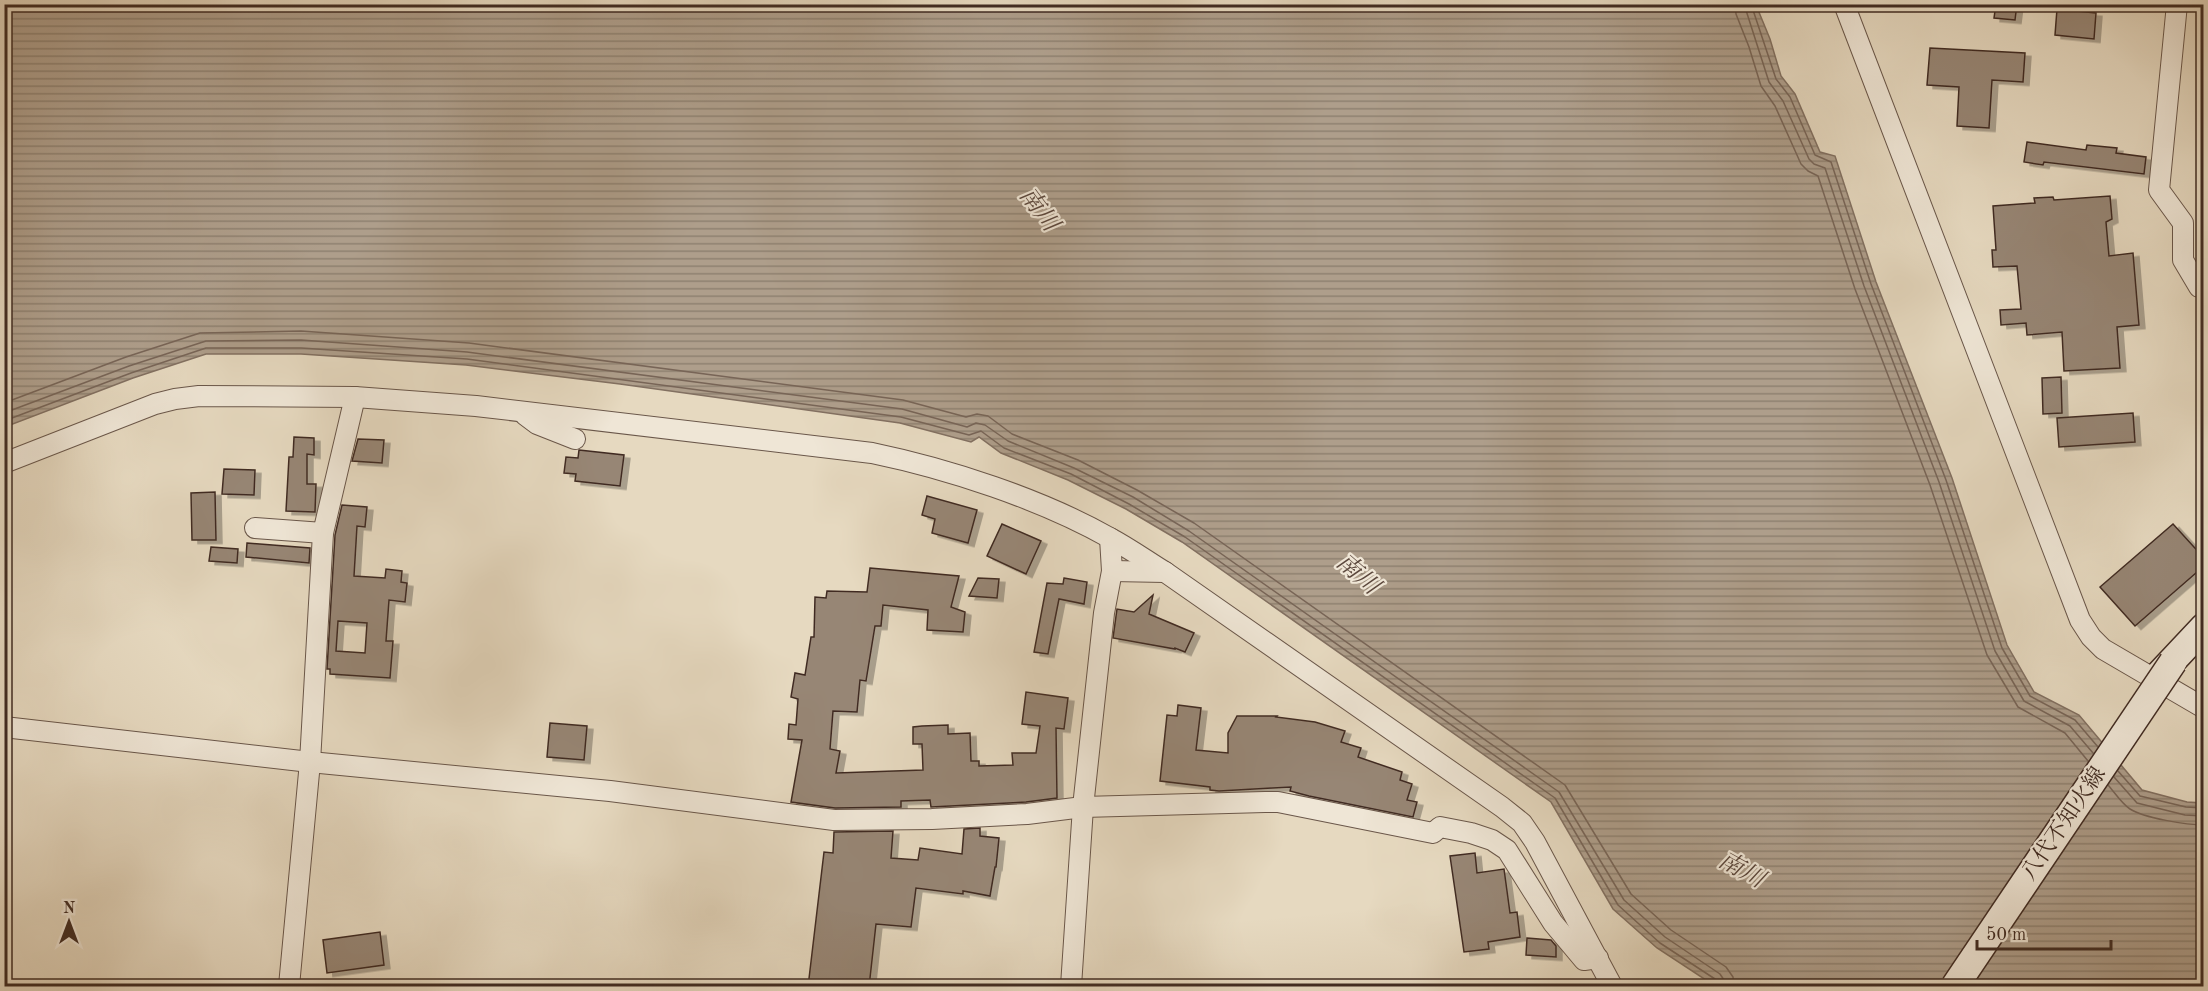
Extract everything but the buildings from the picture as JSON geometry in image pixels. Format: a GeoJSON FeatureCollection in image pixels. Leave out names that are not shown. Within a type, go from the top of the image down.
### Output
{"type":"FeatureCollection","features":[{"type":"Feature","properties":{"kind":"main road","name":"八代不知火線"},"geometry":{"type":"LineString","coordinates":[[1955,987],[2164,671],[2204,627]]}},
{"type":"Feature","properties":{"kind":"street"},"geometry":{"type":"LineString","coordinates":[[1844,4],[2080,620],[2091,637],[2103,649],[2164,671],[2204,708]]}},
{"type":"Feature","properties":{"kind":"street"},"geometry":{"type":"LineString","coordinates":[[2177,4],[2159,190],[2183,223],[2183,261],[2199,287],[2204,288]]}},
{"type":"Feature","properties":{"kind":"street"},"geometry":{"type":"LineString","coordinates":[[4,463],[131,412],[175,399],[199,396],[355,397],[520,411],[872,453],[908,460],[950,473],[1025,500],[1110,538],[1165,572],[1502,807],[1522,823],[1535,842],[1612,987]]}},
{"type":"Feature","properties":{"kind":"street"},"geometry":{"type":"LineString","coordinates":[[289,987],[310,762],[323,533],[355,397]]}},
{"type":"Feature","properties":{"kind":"street"},"geometry":{"type":"LineString","coordinates":[[520,411],[537,424],[575,439]]}},
{"type":"Feature","properties":{"kind":"street"},"geometry":{"type":"LineString","coordinates":[[255,528],[323,533]]}},
{"type":"Feature","properties":{"kind":"street"},"geometry":{"type":"LineString","coordinates":[[1071,987],[1083,807],[1104,613],[1112,571],[1110,538]]}},
{"type":"Feature","properties":{"kind":"street"},"geometry":{"type":"LineString","coordinates":[[1112,571],[1165,572]]}},
{"type":"Feature","properties":{"kind":"street"},"geometry":{"type":"LineString","coordinates":[[4,727],[310,762],[610,791],[834,820],[932,819],[1027,814],[1083,807],[1278,802],[1433,833],[1440,827],[1492,840],[1508,849],[1547,915],[1584,960],[1598,958]]}},
{"type":"Feature","properties":{"kind":"water","name":"南川"},"geometry":{"type":"Polygon","coordinates":[[[5,5],[1756,5],[1770,39],[1781,76],[1795,94],[1820,152],[1835,156],[1876,282],[1952,478],[2007,645],[2034,692],[2079,715],[2142,790],[2187,802],[2203,803],[2203,986],[1715,986],[1657,948],[1613,909],[1551,802],[1182,542],[1126,509],[1068,480],[1001,453],[979,437],[971,442],[900,423],[466,365],[301,354],[206,354],[133,378],[5,427],[5,5]]]}}]}
